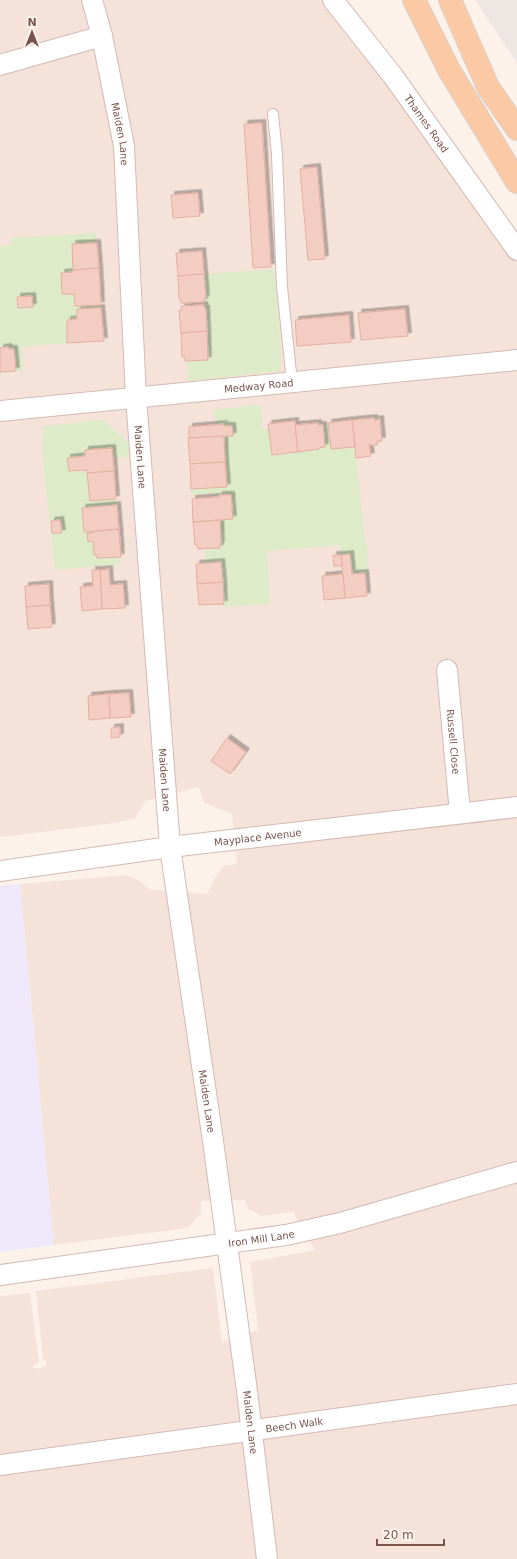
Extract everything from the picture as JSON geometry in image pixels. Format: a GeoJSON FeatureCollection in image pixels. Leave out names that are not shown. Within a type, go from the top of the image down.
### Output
{"type":"FeatureCollection","features":[{"type":"Feature","properties":{"kind":"main road"},"geometry":{"type":"LineString","coordinates":[[414,0],[449,70],[517,182]]}},
{"type":"Feature","properties":{"kind":"main road"},"geometry":{"type":"LineString","coordinates":[[450,0],[488,87],[517,129]]}},
{"type":"Feature","properties":{"kind":"street","name":"Maiden Lane"},"geometry":{"type":"LineString","coordinates":[[92,0],[102,36],[124,146],[136,397],[170,847],[227,1242],[267,1559]]}},
{"type":"Feature","properties":{"kind":"street","name":"Thames Road"},"geometry":{"type":"LineString","coordinates":[[333,0],[393,76],[517,250]]}},
{"type":"Feature","properties":{"kind":"street"},"geometry":{"type":"LineString","coordinates":[[0,65],[102,36]]}},
{"type":"Feature","properties":{"kind":"street","name":"Medway Road"},"geometry":{"type":"LineString","coordinates":[[0,411],[517,360]]}},
{"type":"Feature","properties":{"kind":"street","name":"Russell Close"},"geometry":{"type":"LineString","coordinates":[[447,670],[460,814]]}},
{"type":"Feature","properties":{"kind":"street","name":"Mayplace Avenue"},"geometry":{"type":"LineString","coordinates":[[0,871],[170,847],[517,807]]}},
{"type":"Feature","properties":{"kind":"street","name":"Iron Mill Lane"},"geometry":{"type":"LineString","coordinates":[[0,1275],[227,1242],[286,1235],[340,1223],[517,1172]]}},
{"type":"Feature","properties":{"kind":"street","name":"Beech Walk"},"geometry":{"type":"LineString","coordinates":[[0,1465],[517,1394]]}},
{"type":"Feature","properties":{"kind":"lane"},"geometry":{"type":"LineString","coordinates":[[274,114],[282,287],[292,382]]}},
{"type":"Feature","properties":{"kind":"shaded area"},"geometry":{"type":"Polygon","coordinates":[[[0,0],[331,0],[517,260],[517,1559],[0,1559],[0,1296],[30,1293],[39,1362],[32,1367],[40,1369],[46,1366],[47,1362],[43,1359],[36,1291],[213,1268],[222,1342],[258,1330],[250,1262],[315,1250],[293,1212],[262,1216],[248,1209],[245,1200],[201,1201],[201,1213],[188,1228],[54,1245],[20,884],[126,875],[140,881],[151,890],[207,894],[214,879],[224,866],[237,864],[232,814],[204,803],[199,787],[146,801],[135,818],[115,823],[0,837],[0,0]]]}},
{"type":"Feature","properties":{"kind":"shaded area"},"geometry":{"type":"Polygon","coordinates":[[[475,0],[517,0],[517,63],[475,0]]]}},
{"type":"Feature","properties":{"kind":"shaded area"},"geometry":{"type":"Polygon","coordinates":[[[20,884],[54,1245],[0,1252],[0,886],[20,884]]]}},
{"type":"Feature","properties":{"kind":"green space"},"geometry":{"type":"Polygon","coordinates":[[[96,233],[97,243],[72,244],[73,272],[61,273],[62,294],[74,294],[75,306],[101,305],[101,308],[77,309],[77,319],[66,330],[67,343],[22,347],[23,371],[16,371],[9,347],[0,348],[0,247],[11,245],[11,238],[96,233]]]}},
{"type":"Feature","properties":{"kind":"green space"},"geometry":{"type":"Polygon","coordinates":[[[274,269],[281,349],[280,371],[188,381],[187,361],[208,360],[209,355],[206,309],[204,305],[208,302],[204,302],[204,274],[274,269]]]}},
{"type":"Feature","properties":{"kind":"green space"},"geometry":{"type":"Polygon","coordinates":[[[261,406],[263,429],[269,429],[272,455],[325,447],[323,425],[328,424],[331,449],[355,447],[365,543],[367,543],[369,575],[365,576],[364,573],[352,574],[350,554],[341,555],[340,545],[267,551],[270,604],[224,607],[221,562],[206,563],[205,549],[220,547],[220,520],[233,519],[231,495],[219,495],[217,497],[216,493],[192,495],[191,489],[227,487],[224,436],[233,435],[232,426],[224,426],[224,424],[217,425],[213,410],[261,406]]]}},
{"type":"Feature","properties":{"kind":"green space"},"geometry":{"type":"Polygon","coordinates":[[[103,420],[128,442],[129,457],[113,458],[112,448],[85,450],[85,456],[68,458],[69,471],[87,470],[90,501],[116,499],[117,505],[82,508],[84,532],[92,532],[87,534],[88,541],[93,541],[94,555],[97,555],[98,558],[119,557],[120,564],[55,570],[42,450],[43,426],[103,420]]]}},
{"type":"Feature","properties":{"kind":"building"},"geometry":{"type":"Polygon","coordinates":[[[262,123],[271,267],[253,268],[244,124],[262,123]]]}},
{"type":"Feature","properties":{"kind":"building"},"geometry":{"type":"Polygon","coordinates":[[[317,167],[325,259],[308,260],[300,169],[317,167]]]}},
{"type":"Feature","properties":{"kind":"building"},"geometry":{"type":"Polygon","coordinates":[[[198,193],[200,216],[173,218],[171,195],[198,193]]]}},
{"type":"Feature","properties":{"kind":"building"},"geometry":{"type":"Polygon","coordinates":[[[97,243],[99,268],[73,270],[72,244],[97,243]]]}},
{"type":"Feature","properties":{"kind":"building"},"geometry":{"type":"Polygon","coordinates":[[[202,251],[204,274],[178,276],[176,253],[202,251]]]}},
{"type":"Feature","properties":{"kind":"building"},"geometry":{"type":"Polygon","coordinates":[[[99,268],[101,305],[75,306],[74,294],[62,294],[61,273],[73,272],[73,270],[99,268]]]}},
{"type":"Feature","properties":{"kind":"building"},"geometry":{"type":"Polygon","coordinates":[[[204,274],[206,299],[204,299],[204,302],[181,303],[181,299],[179,299],[178,276],[204,274]]]}},
{"type":"Feature","properties":{"kind":"building"},"geometry":{"type":"Polygon","coordinates":[[[32,296],[33,307],[18,308],[17,297],[32,296]]]}},
{"type":"Feature","properties":{"kind":"building"},"geometry":{"type":"Polygon","coordinates":[[[204,305],[206,309],[207,331],[181,333],[179,310],[182,310],[181,306],[204,305]]]}},
{"type":"Feature","properties":{"kind":"building"},"geometry":{"type":"Polygon","coordinates":[[[101,308],[104,341],[67,343],[67,320],[77,319],[77,309],[101,308]]]}},
{"type":"Feature","properties":{"kind":"building"},"geometry":{"type":"Polygon","coordinates":[[[405,309],[408,336],[361,340],[358,313],[405,309]]]}},
{"type":"Feature","properties":{"kind":"building"},"geometry":{"type":"Polygon","coordinates":[[[349,315],[351,342],[297,346],[295,320],[349,315]]]}},
{"type":"Feature","properties":{"kind":"building"},"geometry":{"type":"Polygon","coordinates":[[[207,331],[208,360],[185,361],[185,357],[182,357],[181,333],[207,331]]]}},
{"type":"Feature","properties":{"kind":"building"},"geometry":{"type":"Polygon","coordinates":[[[8,347],[9,349],[14,349],[16,371],[0,372],[0,348],[8,347]]]}},
{"type":"Feature","properties":{"kind":"building"},"geometry":{"type":"Polygon","coordinates":[[[374,418],[375,420],[380,419],[382,441],[377,441],[377,445],[369,445],[371,456],[356,458],[352,420],[374,418]]]}},
{"type":"Feature","properties":{"kind":"building"},"geometry":{"type":"Polygon","coordinates":[[[352,420],[355,447],[331,449],[328,423],[352,420]]]}},
{"type":"Feature","properties":{"kind":"building"},"geometry":{"type":"Polygon","coordinates":[[[295,421],[298,452],[272,455],[268,424],[295,421]]]}},
{"type":"Feature","properties":{"kind":"building"},"geometry":{"type":"Polygon","coordinates":[[[318,423],[318,425],[323,425],[325,447],[298,452],[295,425],[318,423]]]}},
{"type":"Feature","properties":{"kind":"building"},"geometry":{"type":"Polygon","coordinates":[[[224,424],[224,426],[232,426],[233,436],[189,438],[189,427],[224,424]]]}},
{"type":"Feature","properties":{"kind":"building"},"geometry":{"type":"Polygon","coordinates":[[[224,436],[225,462],[190,464],[188,438],[224,436]]]}},
{"type":"Feature","properties":{"kind":"building"},"geometry":{"type":"Polygon","coordinates":[[[112,448],[114,471],[87,473],[87,470],[69,471],[67,458],[85,456],[85,450],[112,448]]]}},
{"type":"Feature","properties":{"kind":"building"},"geometry":{"type":"Polygon","coordinates":[[[225,462],[227,487],[191,489],[190,464],[225,462]]]}},
{"type":"Feature","properties":{"kind":"building"},"geometry":{"type":"Polygon","coordinates":[[[114,471],[116,499],[90,501],[87,473],[114,471]]]}},
{"type":"Feature","properties":{"kind":"building"},"geometry":{"type":"Polygon","coordinates":[[[219,495],[231,495],[233,519],[193,522],[192,499],[219,497],[219,495]]]}},
{"type":"Feature","properties":{"kind":"building"},"geometry":{"type":"Polygon","coordinates":[[[117,505],[119,529],[84,532],[82,508],[117,505]]]}},
{"type":"Feature","properties":{"kind":"building"},"geometry":{"type":"Polygon","coordinates":[[[60,520],[62,533],[52,533],[51,521],[60,520]]]}},
{"type":"Feature","properties":{"kind":"building"},"geometry":{"type":"Polygon","coordinates":[[[220,520],[220,548],[198,549],[197,545],[195,545],[193,522],[220,520]]]}},
{"type":"Feature","properties":{"kind":"building"},"geometry":{"type":"Polygon","coordinates":[[[119,529],[121,557],[97,558],[97,555],[94,555],[93,541],[88,542],[87,533],[119,529]]]}},
{"type":"Feature","properties":{"kind":"building"},"geometry":{"type":"Polygon","coordinates":[[[350,554],[352,574],[365,573],[367,596],[345,598],[341,555],[350,554]]]}},
{"type":"Feature","properties":{"kind":"building"},"geometry":{"type":"Polygon","coordinates":[[[333,555],[341,555],[342,566],[334,566],[333,555]]]}},
{"type":"Feature","properties":{"kind":"building"},"geometry":{"type":"Polygon","coordinates":[[[221,562],[223,582],[197,584],[196,564],[221,562]]]}},
{"type":"Feature","properties":{"kind":"building"},"geometry":{"type":"Polygon","coordinates":[[[109,569],[110,585],[123,584],[125,608],[102,609],[100,570],[109,569]]]}},
{"type":"Feature","properties":{"kind":"building"},"geometry":{"type":"Polygon","coordinates":[[[92,570],[100,570],[102,609],[82,611],[80,587],[93,586],[92,570]]]}},
{"type":"Feature","properties":{"kind":"building"},"geometry":{"type":"Polygon","coordinates":[[[343,574],[345,598],[324,600],[322,576],[343,574]]]}},
{"type":"Feature","properties":{"kind":"building"},"geometry":{"type":"Polygon","coordinates":[[[223,582],[224,604],[199,605],[197,584],[223,582]]]}},
{"type":"Feature","properties":{"kind":"building"},"geometry":{"type":"Polygon","coordinates":[[[49,584],[50,605],[26,607],[25,586],[49,584]]]}},
{"type":"Feature","properties":{"kind":"building"},"geometry":{"type":"Polygon","coordinates":[[[50,605],[52,627],[28,629],[26,607],[50,605]]]}},
{"type":"Feature","properties":{"kind":"building"},"geometry":{"type":"Polygon","coordinates":[[[129,693],[131,717],[110,718],[109,694],[129,693]]]}},
{"type":"Feature","properties":{"kind":"building"},"geometry":{"type":"Polygon","coordinates":[[[109,694],[110,718],[89,720],[88,696],[109,694]]]}},
{"type":"Feature","properties":{"kind":"building"},"geometry":{"type":"Polygon","coordinates":[[[120,727],[120,737],[111,738],[111,728],[120,727]]]}},
{"type":"Feature","properties":{"kind":"building"},"geometry":{"type":"Polygon","coordinates":[[[227,738],[246,752],[230,774],[211,761],[227,738]]]}}]}
